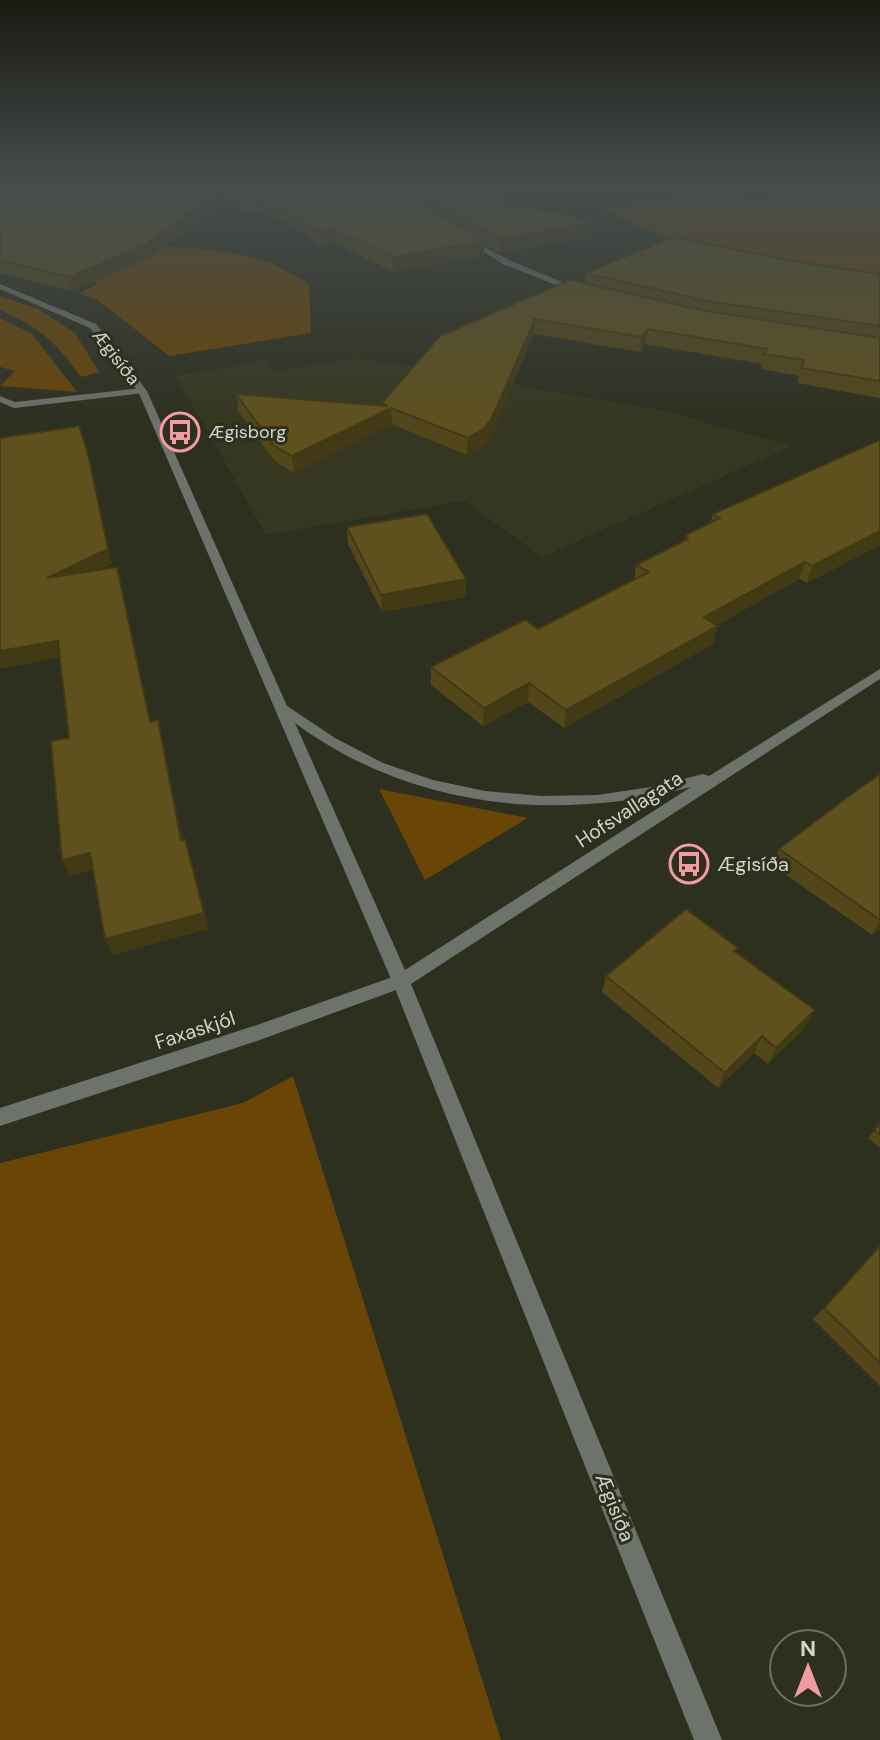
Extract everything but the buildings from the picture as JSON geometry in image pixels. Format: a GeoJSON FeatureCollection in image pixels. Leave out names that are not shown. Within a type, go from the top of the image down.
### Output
{"type":"FeatureCollection","features":[{"type":"Feature","properties":{"kind":"street"},"geometry":{"type":"LineString","coordinates":[[516,265],[587,293]]}},
{"type":"Feature","properties":{"kind":"street","name":"Ægisíða"},"geometry":{"type":"LineString","coordinates":[[0,286],[93,326],[122,360],[142,391],[401,981],[708,1740]]}},
{"type":"Feature","properties":{"kind":"street","name":"Ægisíða"},"geometry":{"type":"LineString","coordinates":[[0,399],[14,405],[142,391]]}},
{"type":"Feature","properties":{"kind":"street","name":"Hofsvallagata"},"geometry":{"type":"LineString","coordinates":[[401,981],[880,673]]}},
{"type":"Feature","properties":{"kind":"street"},"geometry":{"type":"LineString","coordinates":[[282,707],[331,743],[361,759],[431,784],[470,792],[519,799],[569,801],[679,787],[728,771]]}},
{"type":"Feature","properties":{"kind":"street","name":"Faxaskjól"},"geometry":{"type":"LineString","coordinates":[[0,1117],[257,1033],[401,981]]}},
{"type":"Feature","properties":{"kind":"shaded area"},"geometry":{"type":"Polygon","coordinates":[[[107,265],[276,265],[309,284],[311,333],[169,356],[98,300],[78,293],[97,284],[94,279],[107,265]]]}},
{"type":"Feature","properties":{"kind":"shaded area"},"geometry":{"type":"Polygon","coordinates":[[[798,265],[880,265],[880,279],[798,265]]]}},
{"type":"Feature","properties":{"kind":"shaded area"},"geometry":{"type":"Polygon","coordinates":[[[0,296],[38,309],[75,333],[99,372],[81,377],[46,337],[0,310],[0,296]]]}},
{"type":"Feature","properties":{"kind":"shaded area"},"geometry":{"type":"Polygon","coordinates":[[[0,318],[32,334],[77,392],[0,386],[15,371],[0,367],[0,318]]]}},
{"type":"Feature","properties":{"kind":"shaded area"},"geometry":{"type":"Polygon","coordinates":[[[359,358],[665,411],[792,446],[542,557],[464,501],[266,535],[176,376],[266,360],[273,371],[359,358]]]}},
{"type":"Feature","properties":{"kind":"shaded area"},"geometry":{"type":"Polygon","coordinates":[[[379,789],[528,818],[425,880],[379,789]]]}},
{"type":"Feature","properties":{"kind":"shaded area"},"geometry":{"type":"Polygon","coordinates":[[[293,1076],[501,1740],[0,1740],[0,1163],[243,1103],[293,1076]]]}},
{"type":"Feature","properties":{"kind":"place","name":"Ægisborg"},"geometry":{"type":"Point","coordinates":[180,432]}},
{"type":"Feature","properties":{"kind":"place","name":"Ægisíða"},"geometry":{"type":"Point","coordinates":[689,864]}}]}
